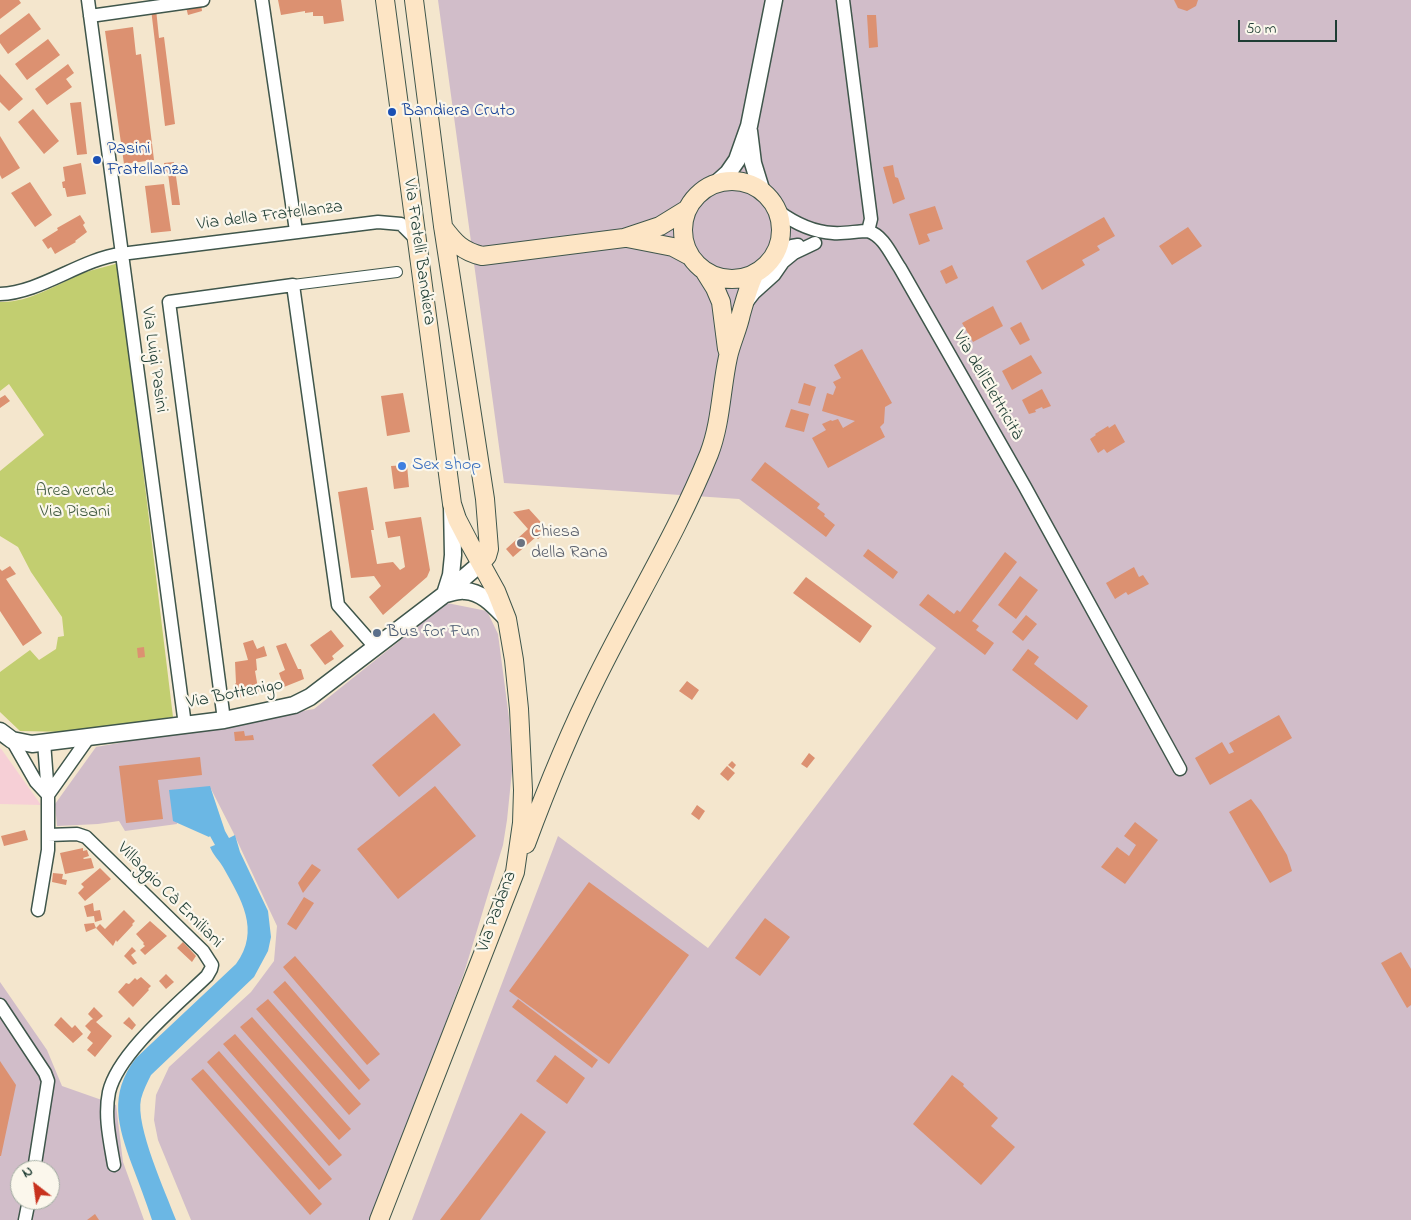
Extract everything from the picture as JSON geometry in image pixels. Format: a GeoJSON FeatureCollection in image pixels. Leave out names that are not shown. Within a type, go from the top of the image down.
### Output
{"type":"FeatureCollection","features":[{"type":"Feature","properties":{"kind":"main road","name":"Via Fratelli Bandiera"},"geometry":{"type":"LineString","coordinates":[[385,0],[452,504],[457,519],[481,563],[487,556],[489,549],[485,499],[443,226],[414,0]]}},
{"type":"Feature","properties":{"kind":"main road"},"geometry":{"type":"LineString","coordinates":[[704,272],[720,278],[737,280],[754,274],[775,255],[780,241],[781,226],[778,211],[771,199],[761,189],[733,180],[718,182],[705,188],[694,198],[686,210],[682,225],[683,240],[688,255],[704,272],[715,288],[720,302],[728,356]]}},
{"type":"Feature","properties":{"kind":"main road"},"geometry":{"type":"LineString","coordinates":[[624,238],[660,226],[686,210]]}},
{"type":"Feature","properties":{"kind":"main road"},"geometry":{"type":"LineString","coordinates":[[443,226],[460,247],[468,252],[482,256]]}},
{"type":"Feature","properties":{"kind":"main road","name":"Via Fratelli Bandiera"},"geometry":{"type":"LineString","coordinates":[[450,274],[458,266],[482,256],[624,238]]}},
{"type":"Feature","properties":{"kind":"main road"},"geometry":{"type":"LineString","coordinates":[[624,238],[672,246],[688,255]]}},
{"type":"Feature","properties":{"kind":"main road"},"geometry":{"type":"LineString","coordinates":[[515,872],[554,770],[574,724],[601,668],[671,536],[710,452],[728,356],[754,274]]}},
{"type":"Feature","properties":{"kind":"main road"},"geometry":{"type":"LineString","coordinates":[[452,504],[469,512],[478,508],[485,499]]}},
{"type":"Feature","properties":{"kind":"main road","name":"Via Padana"},"geometry":{"type":"LineString","coordinates":[[379,1220],[515,872],[522,823],[523,790],[514,660],[507,619],[496,590],[481,563]]}},
{"type":"Feature","properties":{"kind":"street","name":"Via Luigi Pasini"},"geometry":{"type":"LineString","coordinates":[[88,0],[185,725]]}},
{"type":"Feature","properties":{"kind":"street"},"geometry":{"type":"LineString","coordinates":[[90,16],[203,0]]}},
{"type":"Feature","properties":{"kind":"street"},"geometry":{"type":"LineString","coordinates":[[262,0],[296,232]]}},
{"type":"Feature","properties":{"kind":"street"},"geometry":{"type":"LineString","coordinates":[[718,182],[728,173],[737,160],[749,126],[774,0]]}},
{"type":"Feature","properties":{"kind":"street"},"geometry":{"type":"LineString","coordinates":[[778,211],[798,224],[833,233],[868,230],[871,219],[843,0]]}},
{"type":"Feature","properties":{"kind":"street"},"geometry":{"type":"LineString","coordinates":[[749,126],[753,163],[761,189]]}},
{"type":"Feature","properties":{"kind":"street","name":"Via della Fratellanza"},"geometry":{"type":"LineString","coordinates":[[0,294],[18,292],[102,258],[121,254],[368,223],[392,222],[401,224],[416,239]]}},
{"type":"Feature","properties":{"kind":"street","name":"Via dell'Elettricità"},"geometry":{"type":"LineString","coordinates":[[868,230],[882,240],[900,268],[1025,487],[1180,769]]}},
{"type":"Feature","properties":{"kind":"street"},"geometry":{"type":"LineString","coordinates":[[742,308],[754,293],[774,275],[783,262],[794,253],[833,233]]}},
{"type":"Feature","properties":{"kind":"street"},"geometry":{"type":"LineString","coordinates":[[775,255],[792,246],[815,243]]}},
{"type":"Feature","properties":{"kind":"street"},"geometry":{"type":"LineString","coordinates":[[224,720],[169,302],[397,272]]}},
{"type":"Feature","properties":{"kind":"street"},"geometry":{"type":"LineString","coordinates":[[293,285],[338,605],[375,647]]}},
{"type":"Feature","properties":{"kind":"street","name":"Via Fratelli Bandiera"},"geometry":{"type":"LineString","coordinates":[[445,594],[451,575],[453,555],[452,504]]}},
{"type":"Feature","properties":{"kind":"street"},"geometry":{"type":"LineString","coordinates":[[445,594],[481,563]]}},
{"type":"Feature","properties":{"kind":"street"},"geometry":{"type":"LineString","coordinates":[[445,594],[464,590],[478,593],[507,619]]}},
{"type":"Feature","properties":{"kind":"street","name":"Via Bottenigo"},"geometry":{"type":"LineString","coordinates":[[6,736],[32,744],[224,720],[294,705],[310,697],[445,594]]}},
{"type":"Feature","properties":{"kind":"street"},"geometry":{"type":"LineString","coordinates":[[6,736],[48,800]]}},
{"type":"Feature","properties":{"kind":"street"},"geometry":{"type":"LineString","coordinates":[[48,800],[88,737]]}},
{"type":"Feature","properties":{"kind":"street"},"geometry":{"type":"LineString","coordinates":[[38,910],[48,850],[48,800],[44,742]]}},
{"type":"Feature","properties":{"kind":"street","name":"Villaggio Cà Emiliani"},"geometry":{"type":"LineString","coordinates":[[48,830],[86,837],[204,951],[212,964],[207,976],[130,1052],[116,1072],[109,1092],[107,1112],[114,1164]]}},
{"type":"Feature","properties":{"kind":"street"},"geometry":{"type":"LineString","coordinates":[[0,1005],[45,1073],[48,1081],[36,1160]]}},
{"type":"Feature","properties":{"kind":"shaded area"},"geometry":{"type":"Polygon","coordinates":[[[438,0],[1411,0],[1411,1220],[412,1220],[558,836],[708,948],[936,648],[739,499],[504,483],[438,0]]]}},
{"type":"Feature","properties":{"kind":"shaded area"},"geometry":{"type":"Polygon","coordinates":[[[447,603],[487,611],[498,634],[509,718],[512,771],[507,820],[503,845],[464,973],[370,1220],[191,1220],[158,1140],[154,1120],[156,1095],[169,1067],[251,992],[274,961],[277,926],[211,789],[174,790],[177,824],[125,831],[119,821],[57,826],[55,804],[96,747],[314,709],[447,603]]]}},
{"type":"Feature","properties":{"kind":"shaded area"},"geometry":{"type":"Polygon","coordinates":[[[0,748],[2,750],[41,805],[0,804],[0,748]]]}},
{"type":"Feature","properties":{"kind":"shaded area"},"geometry":{"type":"Polygon","coordinates":[[[0,982],[47,1050],[62,1086],[116,1105],[123,1162],[144,1220],[0,1220],[0,982]]]}},
{"type":"Feature","properties":{"kind":"green space","name":"Area verde Via Pisani"},"geometry":{"type":"Polygon","coordinates":[[[118,263],[173,717],[70,732],[20,731],[0,712],[0,672],[30,650],[39,660],[56,649],[58,637],[64,636],[62,617],[31,572],[18,547],[0,536],[0,471],[44,435],[9,384],[0,391],[0,302],[21,300],[81,274],[118,263]]]}},
{"type":"Feature","properties":{"kind":"water"},"geometry":{"type":"Polygon","coordinates":[[[210,786],[225,831],[229,838],[235,835],[240,852],[268,911],[271,937],[268,951],[254,977],[151,1075],[144,1090],[140,1111],[143,1126],[152,1160],[176,1220],[152,1220],[127,1151],[120,1124],[118,1111],[122,1085],[127,1072],[136,1058],[236,964],[247,939],[248,927],[242,903],[223,867],[211,850],[210,847],[215,845],[210,836],[173,821],[169,790],[210,786]]]}},
{"type":"Feature","properties":{"kind":"building"},"geometry":{"type":"Polygon","coordinates":[[[0,0],[19,0],[21,3],[0,19],[0,0]]]}},
{"type":"Feature","properties":{"kind":"building"},"geometry":{"type":"Polygon","coordinates":[[[278,0],[341,0],[344,21],[324,24],[323,16],[313,16],[313,12],[305,13],[305,11],[281,15],[278,0]]]}},
{"type":"Feature","properties":{"kind":"building"},"geometry":{"type":"Polygon","coordinates":[[[1174,0],[1198,0],[1196,6],[1187,11],[1178,8],[1174,0]]]}},
{"type":"Feature","properties":{"kind":"building"},"geometry":{"type":"Polygon","coordinates":[[[201,4],[202,11],[188,15],[186,7],[201,4]]]}},
{"type":"Feature","properties":{"kind":"building"},"geometry":{"type":"Polygon","coordinates":[[[151,9],[156,9],[159,38],[164,37],[175,124],[165,126],[151,9]]]}},
{"type":"Feature","properties":{"kind":"building"},"geometry":{"type":"Polygon","coordinates":[[[29,13],[41,29],[8,54],[0,43],[0,35],[29,13]]]}},
{"type":"Feature","properties":{"kind":"building"},"geometry":{"type":"Polygon","coordinates":[[[867,15],[876,15],[878,47],[869,48],[867,15]]]}},
{"type":"Feature","properties":{"kind":"building"},"geometry":{"type":"Polygon","coordinates":[[[133,27],[136,55],[141,54],[154,160],[124,164],[105,31],[133,27]]]}},
{"type":"Feature","properties":{"kind":"building"},"geometry":{"type":"Polygon","coordinates":[[[48,39],[60,55],[27,80],[15,64],[48,39]]]}},
{"type":"Feature","properties":{"kind":"building"},"geometry":{"type":"Polygon","coordinates":[[[68,64],[74,73],[66,79],[72,87],[47,105],[35,89],[68,64]]]}},
{"type":"Feature","properties":{"kind":"building"},"geometry":{"type":"Polygon","coordinates":[[[0,74],[23,99],[9,111],[0,102],[0,74]]]}},
{"type":"Feature","properties":{"kind":"building"},"geometry":{"type":"Polygon","coordinates":[[[81,102],[87,154],[77,155],[70,103],[81,102]]]}},
{"type":"Feature","properties":{"kind":"building"},"geometry":{"type":"Polygon","coordinates":[[[33,109],[59,141],[44,154],[18,122],[33,109]]]}},
{"type":"Feature","properties":{"kind":"building"},"geometry":{"type":"Polygon","coordinates":[[[0,136],[20,168],[2,179],[0,175],[0,136]]]}},
{"type":"Feature","properties":{"kind":"building"},"geometry":{"type":"Polygon","coordinates":[[[174,162],[180,205],[172,205],[168,173],[165,172],[164,163],[174,162]]]}},
{"type":"Feature","properties":{"kind":"building"},"geometry":{"type":"Polygon","coordinates":[[[81,163],[86,194],[67,197],[62,182],[65,181],[63,167],[81,163]]]}},
{"type":"Feature","properties":{"kind":"building"},"geometry":{"type":"Polygon","coordinates":[[[893,165],[895,177],[898,178],[905,199],[893,204],[883,167],[893,165]]]}},
{"type":"Feature","properties":{"kind":"building"},"geometry":{"type":"Polygon","coordinates":[[[30,182],[52,215],[35,227],[11,193],[30,182]]]}},
{"type":"Feature","properties":{"kind":"building"},"geometry":{"type":"Polygon","coordinates":[[[164,184],[171,231],[151,233],[145,186],[164,184]]]}},
{"type":"Feature","properties":{"kind":"building"},"geometry":{"type":"Polygon","coordinates":[[[935,206],[943,229],[927,234],[930,241],[919,245],[909,214],[935,206]]]}},
{"type":"Feature","properties":{"kind":"building"},"geometry":{"type":"Polygon","coordinates":[[[80,215],[85,223],[83,225],[87,232],[76,242],[55,254],[51,247],[48,249],[42,240],[58,230],[57,228],[80,215]]]}},
{"type":"Feature","properties":{"kind":"building"},"geometry":{"type":"Polygon","coordinates":[[[1104,217],[1115,236],[1097,246],[1100,250],[1082,260],[1085,265],[1042,290],[1026,261],[1104,217]]]}},
{"type":"Feature","properties":{"kind":"building"},"geometry":{"type":"Polygon","coordinates":[[[1188,227],[1202,246],[1172,265],[1159,246],[1188,227]]]}},
{"type":"Feature","properties":{"kind":"building"},"geometry":{"type":"Polygon","coordinates":[[[952,265],[958,278],[946,284],[940,271],[952,265]]]}},
{"type":"Feature","properties":{"kind":"building"},"geometry":{"type":"Polygon","coordinates":[[[993,306],[1003,326],[973,342],[962,323],[993,306]]]}},
{"type":"Feature","properties":{"kind":"building"},"geometry":{"type":"Polygon","coordinates":[[[1021,322],[1030,340],[1020,345],[1010,328],[1021,322]]]}},
{"type":"Feature","properties":{"kind":"building"},"geometry":{"type":"Polygon","coordinates":[[[862,349],[892,403],[885,407],[884,423],[880,427],[885,437],[828,468],[812,438],[826,430],[822,424],[831,420],[838,419],[843,428],[855,421],[822,411],[827,393],[833,395],[836,387],[833,382],[841,378],[834,365],[862,349]]]}},
{"type":"Feature","properties":{"kind":"building"},"geometry":{"type":"Polygon","coordinates":[[[1031,355],[1042,373],[1012,390],[1002,371],[1031,355]]]}},
{"type":"Feature","properties":{"kind":"building"},"geometry":{"type":"Polygon","coordinates":[[[804,383],[816,387],[810,406],[798,403],[804,383]]]}},
{"type":"Feature","properties":{"kind":"building"},"geometry":{"type":"Polygon","coordinates":[[[1042,389],[1051,406],[1043,409],[1042,407],[1035,410],[1036,412],[1029,414],[1022,400],[1042,389]]]}},
{"type":"Feature","properties":{"kind":"building"},"geometry":{"type":"Polygon","coordinates":[[[403,393],[410,432],[387,436],[381,396],[403,393]]]}},
{"type":"Feature","properties":{"kind":"building"},"geometry":{"type":"Polygon","coordinates":[[[5,395],[10,401],[0,408],[0,398],[5,395]]]}},
{"type":"Feature","properties":{"kind":"building"},"geometry":{"type":"Polygon","coordinates":[[[791,409],[809,414],[804,432],[785,427],[791,409]]]}},
{"type":"Feature","properties":{"kind":"building"},"geometry":{"type":"Polygon","coordinates":[[[1115,424],[1125,442],[1107,453],[1104,449],[1098,453],[1090,439],[1108,426],[1109,428],[1115,424]]]}},
{"type":"Feature","properties":{"kind":"building"},"geometry":{"type":"Polygon","coordinates":[[[765,462],[820,504],[817,508],[835,525],[826,537],[751,480],[765,462]]]}},
{"type":"Feature","properties":{"kind":"building"},"geometry":{"type":"Polygon","coordinates":[[[407,465],[409,487],[394,489],[391,466],[407,465]]]}},
{"type":"Feature","properties":{"kind":"building"},"geometry":{"type":"Polygon","coordinates":[[[367,487],[374,530],[371,530],[377,564],[393,562],[400,570],[405,567],[400,536],[388,538],[385,522],[421,517],[430,570],[427,577],[383,615],[369,597],[381,586],[374,576],[351,578],[338,492],[367,487]]]}},
{"type":"Feature","properties":{"kind":"building"},"geometry":{"type":"Polygon","coordinates":[[[529,509],[548,530],[538,539],[536,537],[513,557],[506,549],[528,529],[513,512],[529,509]]]}},
{"type":"Feature","properties":{"kind":"building"},"geometry":{"type":"Polygon","coordinates":[[[868,549],[898,572],[893,579],[863,556],[868,549]]]}},
{"type":"Feature","properties":{"kind":"building"},"geometry":{"type":"Polygon","coordinates":[[[1005,552],[1017,562],[972,621],[979,626],[976,630],[994,643],[985,655],[919,605],[928,594],[954,614],[957,610],[960,612],[1005,552]]]}},
{"type":"Feature","properties":{"kind":"building"},"geometry":{"type":"Polygon","coordinates":[[[10,566],[16,574],[6,579],[42,633],[23,646],[0,611],[0,569],[2,571],[10,566]]]}},
{"type":"Feature","properties":{"kind":"building"},"geometry":{"type":"Polygon","coordinates":[[[1134,567],[1139,577],[1143,575],[1149,584],[1128,595],[1126,592],[1115,599],[1106,583],[1134,567]]]}},
{"type":"Feature","properties":{"kind":"building"},"geometry":{"type":"Polygon","coordinates":[[[1020,576],[1038,590],[1016,619],[998,605],[1020,576]]]}},
{"type":"Feature","properties":{"kind":"building"},"geometry":{"type":"Polygon","coordinates":[[[806,577],[872,626],[860,643],[793,593],[806,577]]]}},
{"type":"Feature","properties":{"kind":"building"},"geometry":{"type":"Polygon","coordinates":[[[1026,615],[1037,624],[1023,641],[1012,632],[1026,615]]]}},
{"type":"Feature","properties":{"kind":"building"},"geometry":{"type":"Polygon","coordinates":[[[331,630],[344,646],[332,656],[334,659],[325,665],[310,645],[331,630]]]}},
{"type":"Feature","properties":{"kind":"building"},"geometry":{"type":"Polygon","coordinates":[[[253,640],[257,649],[264,646],[267,656],[256,659],[257,670],[255,671],[259,694],[237,698],[235,662],[248,660],[243,643],[253,640]]]}},
{"type":"Feature","properties":{"kind":"building"},"geometry":{"type":"Polygon","coordinates":[[[286,643],[298,669],[301,669],[304,679],[284,687],[279,673],[285,670],[276,646],[286,643]]]}},
{"type":"Feature","properties":{"kind":"building"},"geometry":{"type":"Polygon","coordinates":[[[144,647],[145,657],[138,658],[137,648],[144,647]]]}},
{"type":"Feature","properties":{"kind":"building"},"geometry":{"type":"Polygon","coordinates":[[[1028,649],[1039,657],[1034,664],[1088,706],[1077,720],[1012,670],[1028,649]]]}},
{"type":"Feature","properties":{"kind":"building"},"geometry":{"type":"Polygon","coordinates":[[[687,681],[699,690],[692,700],[679,691],[687,681]]]}},
{"type":"Feature","properties":{"kind":"building"},"geometry":{"type":"Polygon","coordinates":[[[434,713],[461,745],[399,797],[372,765],[434,713]]]}},
{"type":"Feature","properties":{"kind":"building"},"geometry":{"type":"Polygon","coordinates":[[[1279,715],[1292,738],[1210,785],[1195,758],[1222,742],[1229,754],[1234,752],[1229,743],[1279,715]]]}},
{"type":"Feature","properties":{"kind":"building"},"geometry":{"type":"Polygon","coordinates":[[[244,731],[245,736],[253,735],[254,740],[235,741],[234,732],[244,731]]]}},
{"type":"Feature","properties":{"kind":"building"},"geometry":{"type":"Polygon","coordinates":[[[809,753],[815,758],[807,768],[801,764],[809,753]]]}},
{"type":"Feature","properties":{"kind":"building"},"geometry":{"type":"Polygon","coordinates":[[[200,757],[202,775],[158,780],[163,819],[126,823],[119,766],[200,757]]]}},
{"type":"Feature","properties":{"kind":"building"},"geometry":{"type":"Polygon","coordinates":[[[732,761],[736,765],[733,769],[728,765],[732,761]]]}},
{"type":"Feature","properties":{"kind":"building"},"geometry":{"type":"Polygon","coordinates":[[[727,766],[735,773],[728,781],[720,774],[727,766]]]}},
{"type":"Feature","properties":{"kind":"building"},"geometry":{"type":"Polygon","coordinates":[[[435,786],[476,836],[398,899],[357,849],[435,786]]]}},
{"type":"Feature","properties":{"kind":"building"},"geometry":{"type":"Polygon","coordinates":[[[1251,799],[1287,855],[1292,871],[1270,883],[1229,812],[1251,799]]]}},
{"type":"Feature","properties":{"kind":"building"},"geometry":{"type":"Polygon","coordinates":[[[697,805],[705,811],[699,820],[691,814],[697,805]]]}},
{"type":"Feature","properties":{"kind":"building"},"geometry":{"type":"Polygon","coordinates":[[[1135,822],[1158,840],[1125,884],[1101,867],[1117,847],[1129,856],[1136,845],[1124,836],[1135,822]]]}},
{"type":"Feature","properties":{"kind":"building"},"geometry":{"type":"Polygon","coordinates":[[[25,830],[28,840],[4,846],[1,836],[25,830]]]}},
{"type":"Feature","properties":{"kind":"building"},"geometry":{"type":"Polygon","coordinates":[[[83,848],[83,851],[87,850],[89,856],[83,858],[91,858],[94,868],[65,874],[60,853],[83,848]]]}},
{"type":"Feature","properties":{"kind":"building"},"geometry":{"type":"Polygon","coordinates":[[[312,864],[321,870],[303,893],[298,883],[312,864]]]}},
{"type":"Feature","properties":{"kind":"building"},"geometry":{"type":"Polygon","coordinates":[[[100,868],[111,879],[85,901],[78,893],[84,887],[81,884],[100,868]]]}},
{"type":"Feature","properties":{"kind":"building"},"geometry":{"type":"Polygon","coordinates":[[[53,873],[63,874],[62,879],[67,880],[66,885],[52,882],[53,873]]]}},
{"type":"Feature","properties":{"kind":"building"},"geometry":{"type":"Polygon","coordinates":[[[589,882],[689,955],[609,1064],[509,991],[589,882]]]}},
{"type":"Feature","properties":{"kind":"building"},"geometry":{"type":"Polygon","coordinates":[[[304,897],[314,903],[296,930],[287,924],[304,897]]]}},
{"type":"Feature","properties":{"kind":"building"},"geometry":{"type":"Polygon","coordinates":[[[93,903],[94,911],[100,910],[102,920],[95,922],[94,916],[87,917],[84,906],[93,903]]]}},
{"type":"Feature","properties":{"kind":"building"},"geometry":{"type":"Polygon","coordinates":[[[124,910],[135,921],[117,942],[116,940],[113,946],[96,928],[100,924],[105,929],[124,910]]]}},
{"type":"Feature","properties":{"kind":"building"},"geometry":{"type":"Polygon","coordinates":[[[765,918],[790,937],[760,976],[735,958],[765,918]]]}},
{"type":"Feature","properties":{"kind":"building"},"geometry":{"type":"Polygon","coordinates":[[[150,921],[167,936],[145,955],[140,950],[145,946],[144,943],[136,934],[150,921]]]}},
{"type":"Feature","properties":{"kind":"building"},"geometry":{"type":"Polygon","coordinates":[[[94,923],[96,928],[86,932],[84,924],[94,923]]]}},
{"type":"Feature","properties":{"kind":"building"},"geometry":{"type":"Polygon","coordinates":[[[183,942],[196,956],[192,962],[177,948],[183,942]]]}},
{"type":"Feature","properties":{"kind":"building"},"geometry":{"type":"Polygon","coordinates":[[[132,947],[136,951],[131,955],[137,963],[133,965],[124,956],[132,947]]]}},
{"type":"Feature","properties":{"kind":"building"},"geometry":{"type":"Polygon","coordinates":[[[1401,952],[1411,969],[1411,1005],[1407,1008],[1381,963],[1401,952]]]}},
{"type":"Feature","properties":{"kind":"building"},"geometry":{"type":"Polygon","coordinates":[[[295,956],[380,1054],[367,1065],[283,967],[295,956]]]}},
{"type":"Feature","properties":{"kind":"building"},"geometry":{"type":"Polygon","coordinates":[[[166,974],[174,982],[166,989],[159,981],[166,974]]]}},
{"type":"Feature","properties":{"kind":"building"},"geometry":{"type":"Polygon","coordinates":[[[141,977],[151,986],[133,1007],[118,992],[126,983],[129,984],[135,978],[137,980],[141,977]]]}},
{"type":"Feature","properties":{"kind":"building"},"geometry":{"type":"Polygon","coordinates":[[[285,981],[370,1080],[359,1090],[273,992],[285,981]]]}},
{"type":"Feature","properties":{"kind":"building"},"geometry":{"type":"Polygon","coordinates":[[[268,999],[361,1104],[349,1115],[256,1009],[268,999]]]}},
{"type":"Feature","properties":{"kind":"building"},"geometry":{"type":"Polygon","coordinates":[[[518,999],[598,1060],[592,1068],[512,1007],[518,999]]]}},
{"type":"Feature","properties":{"kind":"building"},"geometry":{"type":"Polygon","coordinates":[[[94,1007],[103,1016],[96,1022],[112,1036],[95,1057],[87,1050],[93,1043],[87,1038],[91,1032],[85,1026],[93,1019],[88,1014],[94,1007]]]}},
{"type":"Feature","properties":{"kind":"building"},"geometry":{"type":"Polygon","coordinates":[[[61,1017],[72,1028],[75,1025],[83,1034],[73,1043],[54,1025],[61,1017]]]}},
{"type":"Feature","properties":{"kind":"building"},"geometry":{"type":"Polygon","coordinates":[[[129,1017],[136,1025],[132,1030],[123,1023],[129,1017]]]}},
{"type":"Feature","properties":{"kind":"building"},"geometry":{"type":"Polygon","coordinates":[[[252,1017],[351,1129],[339,1140],[240,1027],[252,1017]]]}},
{"type":"Feature","properties":{"kind":"building"},"geometry":{"type":"Polygon","coordinates":[[[235,1034],[342,1155],[329,1166],[223,1044],[235,1034]]]}},
{"type":"Feature","properties":{"kind":"building"},"geometry":{"type":"Polygon","coordinates":[[[219,1051],[332,1179],[319,1190],[207,1062],[219,1051]]]}},
{"type":"Feature","properties":{"kind":"building"},"geometry":{"type":"Polygon","coordinates":[[[555,1055],[585,1078],[567,1104],[536,1081],[555,1055]]]}},
{"type":"Feature","properties":{"kind":"building"},"geometry":{"type":"Polygon","coordinates":[[[0,1061],[16,1085],[1,1156],[0,1156],[0,1061]]]}},
{"type":"Feature","properties":{"kind":"building"},"geometry":{"type":"Polygon","coordinates":[[[203,1069],[322,1204],[310,1215],[191,1079],[203,1069]]]}},
{"type":"Feature","properties":{"kind":"building"},"geometry":{"type":"Polygon","coordinates":[[[952,1075],[964,1084],[963,1086],[998,1118],[991,1126],[1015,1147],[981,1185],[913,1124],[952,1075]]]}},
{"type":"Feature","properties":{"kind":"building"},"geometry":{"type":"Polygon","coordinates":[[[521,1113],[546,1132],[480,1220],[440,1220],[521,1113]]]}},
{"type":"Feature","properties":{"kind":"building"},"geometry":{"type":"Polygon","coordinates":[[[95,1214],[99,1220],[87,1220],[95,1214]]]}},
{"type":"Feature","properties":{"kind":"place","name":"Bandiera Cruto"},"geometry":{"type":"Point","coordinates":[392,112]}},
{"type":"Feature","properties":{"kind":"place","name":"Pasini Fratellanza"},"geometry":{"type":"Point","coordinates":[97,160]}},
{"type":"Feature","properties":{"kind":"place","name":"Sex shop"},"geometry":{"type":"Point","coordinates":[402,466]}},
{"type":"Feature","properties":{"kind":"place","name":"Chiesa della Rana"},"geometry":{"type":"Point","coordinates":[521,543]}},
{"type":"Feature","properties":{"kind":"place","name":"Bus for Fun"},"geometry":{"type":"Point","coordinates":[377,633]}}]}
